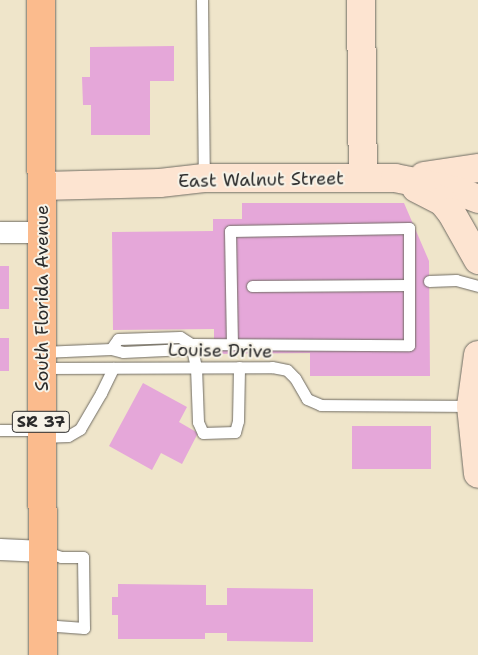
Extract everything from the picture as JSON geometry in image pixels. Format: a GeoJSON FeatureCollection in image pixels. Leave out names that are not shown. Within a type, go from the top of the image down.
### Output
{"type":"FeatureCollection","features":[{"type":"Feature","properties":{"kind":"main road","name":"South Florida Avenue"},"geometry":{"type":"LineString","coordinates":[[41,0],[43,655]]}},
{"type":"Feature","properties":{"kind":"street"},"geometry":{"type":"LineString","coordinates":[[361,0],[363,178]]}},
{"type":"Feature","properties":{"kind":"street"},"geometry":{"type":"LineString","coordinates":[[397,179],[478,168]]}},
{"type":"Feature","properties":{"kind":"street","name":"East Walnut Street"},"geometry":{"type":"LineString","coordinates":[[42,186],[160,183],[204,178],[397,179],[455,190],[478,199]]}},
{"type":"Feature","properties":{"kind":"street"},"geometry":{"type":"LineString","coordinates":[[397,179],[442,201],[451,212],[478,260]]}},
{"type":"Feature","properties":{"kind":"street"},"geometry":{"type":"LineString","coordinates":[[0,232],[42,232]]}},
{"type":"Feature","properties":{"kind":"street"},"geometry":{"type":"LineString","coordinates":[[478,355],[471,406],[478,474]]}},
{"type":"Feature","properties":{"kind":"street"},"geometry":{"type":"LineString","coordinates":[[0,549],[43,551]]}},
{"type":"Feature","properties":{"kind":"lane"},"geometry":{"type":"LineString","coordinates":[[202,0],[204,178]]}},
{"type":"Feature","properties":{"kind":"lane"},"geometry":{"type":"LineString","coordinates":[[42,360],[111,350],[118,339],[180,337],[191,344],[409,345],[409,228],[230,231],[232,344]]}},
{"type":"Feature","properties":{"kind":"lane"},"geometry":{"type":"LineString","coordinates":[[429,281],[456,280],[478,286]]}},
{"type":"Feature","properties":{"kind":"lane"},"geometry":{"type":"LineString","coordinates":[[252,286],[409,285]]}},
{"type":"Feature","properties":{"kind":"lane"},"geometry":{"type":"LineString","coordinates":[[191,344],[196,367],[198,422],[203,433],[235,432],[238,421],[239,367]]}},
{"type":"Feature","properties":{"kind":"lane","name":"Louise Drive"},"geometry":{"type":"LineString","coordinates":[[42,360],[113,368],[272,367],[287,370],[296,378],[307,399],[321,405],[471,406]]}},
{"type":"Feature","properties":{"kind":"lane"},"geometry":{"type":"LineString","coordinates":[[0,430],[68,436],[80,429],[113,368]]}},
{"type":"Feature","properties":{"kind":"lane"},"geometry":{"type":"LineString","coordinates":[[43,551],[61,557],[83,557],[84,628],[43,625]]}},
{"type":"Feature","properties":{"kind":"building"},"geometry":{"type":"Polygon","coordinates":[[[174,46],[174,81],[150,81],[150,135],[91,135],[91,105],[83,105],[82,77],[90,77],[90,47],[174,46]]]}},
{"type":"Feature","properties":{"kind":"building"},"geometry":{"type":"Polygon","coordinates":[[[242,203],[404,203],[429,261],[430,376],[310,376],[310,353],[214,354],[214,329],[113,330],[112,232],[213,231],[213,219],[242,219],[242,203]]]}},
{"type":"Feature","properties":{"kind":"building"},"geometry":{"type":"Polygon","coordinates":[[[0,266],[9,266],[9,309],[0,309],[0,266]]]}},
{"type":"Feature","properties":{"kind":"building"},"geometry":{"type":"Polygon","coordinates":[[[0,338],[9,338],[9,371],[0,371],[0,338]]]}},
{"type":"Feature","properties":{"kind":"building"},"geometry":{"type":"Polygon","coordinates":[[[143,383],[187,407],[179,422],[198,433],[182,464],[161,453],[152,470],[109,446],[143,383]]]}},
{"type":"Feature","properties":{"kind":"building"},"geometry":{"type":"Polygon","coordinates":[[[352,426],[431,426],[431,469],[352,469],[352,426]]]}},
{"type":"Feature","properties":{"kind":"building"},"geometry":{"type":"Polygon","coordinates":[[[118,584],[206,585],[206,605],[227,605],[227,588],[313,589],[313,642],[227,641],[227,633],[205,633],[205,639],[118,639],[118,615],[112,615],[112,597],[118,597],[118,584]]]}}]}
